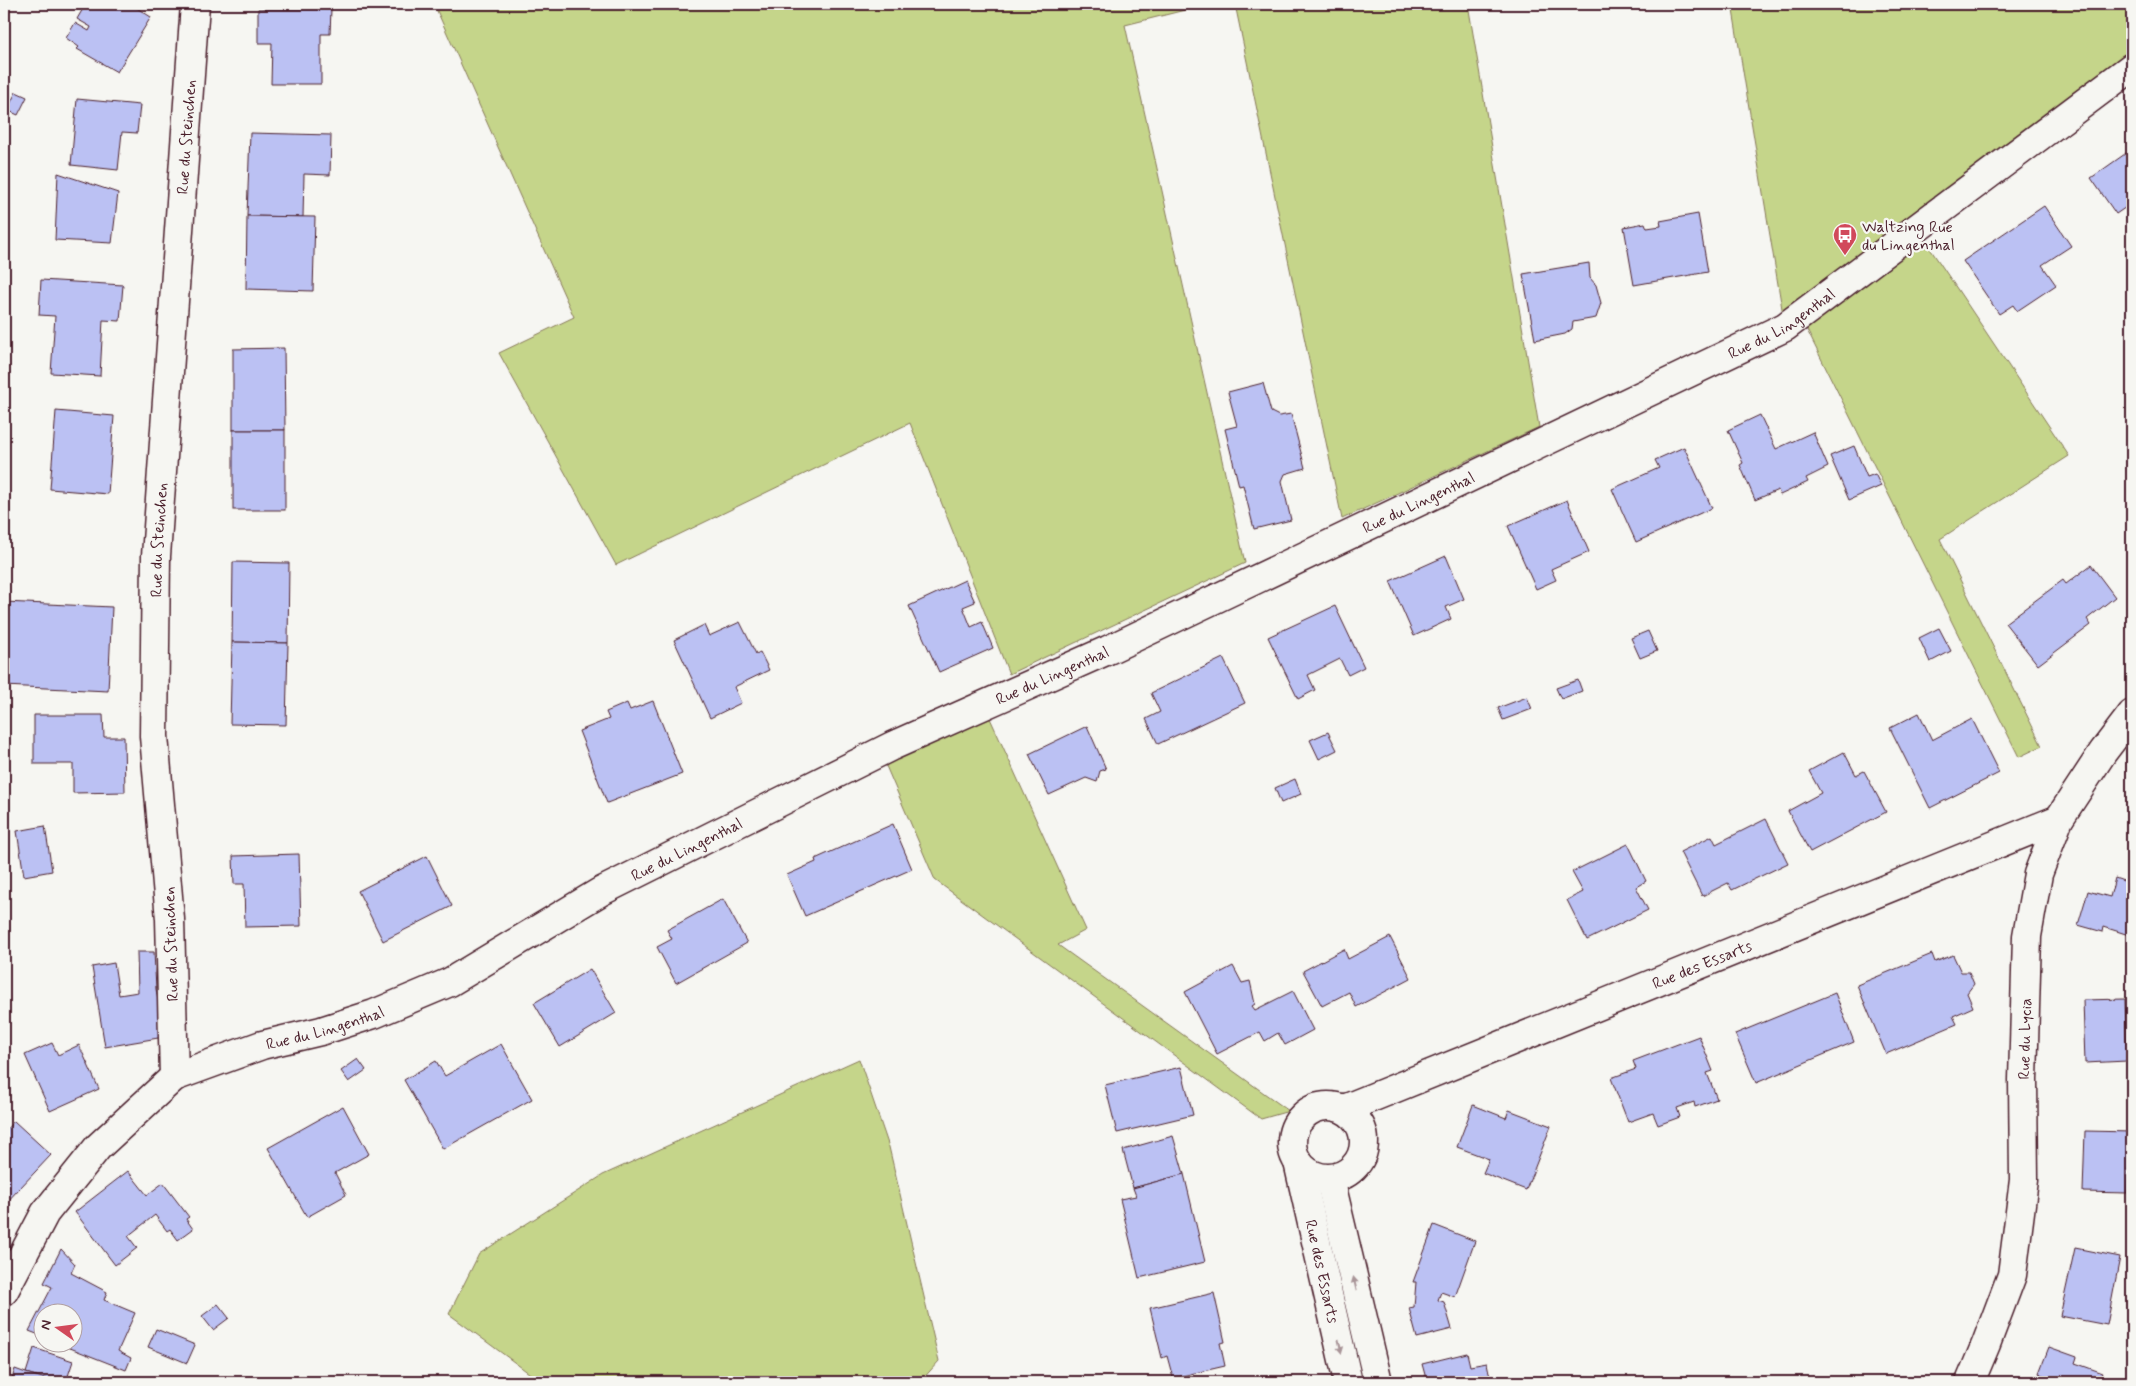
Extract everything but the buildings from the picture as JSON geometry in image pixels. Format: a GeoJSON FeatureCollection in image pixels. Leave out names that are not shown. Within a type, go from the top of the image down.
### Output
{"type":"FeatureCollection","features":[{"type":"Feature","properties":{"kind":"street","name":"Rue du Steinchen"},"geometry":{"type":"LineString","coordinates":[[174,1077],[170,919],[154,736],[156,556],[195,4]]}},
{"type":"Feature","properties":{"kind":"street","name":"Rue du Lingenthal"},"geometry":{"type":"LineString","coordinates":[[4,1291],[45,1213],[98,1147],[174,1077],[262,1045],[321,1031],[374,1014],[450,982],[600,892],[892,746],[1117,646],[1785,327],[2132,68]]}},
{"type":"Feature","properties":{"kind":"street","name":"Rue du Lycia"},"geometry":{"type":"LineString","coordinates":[[1970,1382],[2012,1275],[2024,1180],[2023,1080],[2026,936],[2038,874],[2059,819],[2103,752],[2132,714]]}},
{"type":"Feature","properties":{"kind":"street","name":"Rue des Essarts"},"geometry":{"type":"LineString","coordinates":[[1348,1382],[1298,1162],[1292,1151],[1291,1138],[1295,1126],[1302,1116],[1322,1106],[1334,1106],[1344,1110],[2059,819]]}},
{"type":"Feature","properties":{"kind":"street"},"geometry":{"type":"LineString","coordinates":[[1298,1162],[1306,1172],[1318,1178],[1342,1176],[1353,1168],[1360,1158],[1364,1147],[1363,1136],[1360,1125],[1354,1116],[1344,1110]]}},
{"type":"Feature","properties":{"kind":"street","name":"Rue des Essarts"},"geometry":{"type":"LineString","coordinates":[[1330,1178],[1378,1382]]}},
{"type":"Feature","properties":{"kind":"green space"},"geometry":{"type":"Polygon","coordinates":[[[434,4],[1209,4],[1125,25],[1245,563],[1009,674],[910,423],[616,565],[499,353],[574,317],[434,4]]]}},
{"type":"Feature","properties":{"kind":"green space"},"geometry":{"type":"Polygon","coordinates":[[[1235,4],[1468,4],[1539,427],[1342,519],[1235,4]]]}},
{"type":"Feature","properties":{"kind":"green space"},"geometry":{"type":"Polygon","coordinates":[[[1732,4],[2132,4],[2132,67],[1917,229],[2069,456],[1940,539],[2042,746],[2019,757],[1800,316],[1785,327],[1732,4]]]}},
{"type":"Feature","properties":{"kind":"green space"},"geometry":{"type":"Polygon","coordinates":[[[984,705],[1086,930],[1058,945],[1289,1111],[1261,1119],[935,880],[880,752],[984,705]]]}},
{"type":"Feature","properties":{"kind":"green space"},"geometry":{"type":"Polygon","coordinates":[[[859,1059],[889,1147],[939,1361],[920,1382],[541,1382],[449,1314],[479,1254],[603,1175],[859,1059]]]}},
{"type":"Feature","properties":{"kind":"place","name":"Waltzing Rue du Lingenthal"},"geometry":{"type":"Point","coordinates":[1845,256]}}]}
